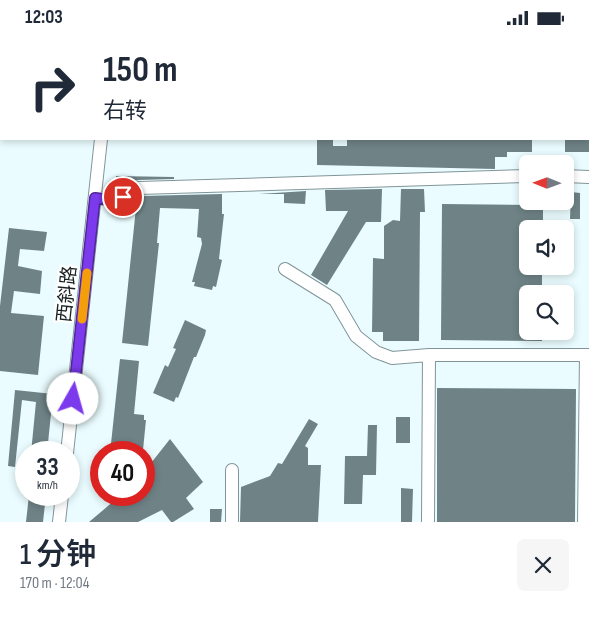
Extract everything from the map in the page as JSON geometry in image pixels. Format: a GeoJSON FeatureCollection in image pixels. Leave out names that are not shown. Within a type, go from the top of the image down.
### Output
{"type":"FeatureCollection","features":[{"type":"Feature","properties":{"kind":"street","name":"西斜路"},"geometry":{"type":"LineString","coordinates":[[68,441],[100,140]]}},
{"type":"Feature","properties":{"kind":"street"},"geometry":{"type":"LineString","coordinates":[[95,198],[111,200],[123,197],[139,187],[519,176]]}},
{"type":"Feature","properties":{"kind":"street"},"geometry":{"type":"LineString","coordinates":[[574,177],[589,177]]}},
{"type":"Feature","properties":{"kind":"street"},"geometry":{"type":"LineString","coordinates":[[285,269],[335,301],[356,336],[376,352],[392,358],[429,355],[587,355],[584,522]]}},
{"type":"Feature","properties":{"kind":"street"},"geometry":{"type":"LineString","coordinates":[[428,522],[429,355]]}},
{"type":"Feature","properties":{"kind":"street"},"geometry":{"type":"LineString","coordinates":[[232,470],[232,522]]}},
{"type":"Feature","properties":{"kind":"street"},"geometry":{"type":"LineString","coordinates":[[59,522],[61,506]]}},
{"type":"Feature","properties":{"kind":"building"},"geometry":{"type":"Polygon","coordinates":[[[317,140],[333,140],[333,146],[347,146],[347,140],[532,140],[532,152],[507,152],[507,157],[495,157],[495,169],[317,165],[317,140]]]}},
{"type":"Feature","properties":{"kind":"building"},"geometry":{"type":"Polygon","coordinates":[[[565,140],[589,140],[589,152],[565,152],[565,140]]]}},
{"type":"Feature","properties":{"kind":"building"},"geometry":{"type":"Polygon","coordinates":[[[116,176],[174,177],[174,179],[138,180],[115,189],[116,176]]]}},
{"type":"Feature","properties":{"kind":"building"},"geometry":{"type":"Polygon","coordinates":[[[382,189],[381,222],[366,222],[327,285],[311,275],[348,211],[326,211],[325,190],[382,189]]]}},
{"type":"Feature","properties":{"kind":"building"},"geometry":{"type":"Polygon","coordinates":[[[401,189],[424,189],[425,212],[420,212],[419,341],[383,341],[383,332],[372,332],[373,258],[384,259],[384,226],[393,220],[400,221],[401,189]]]}},
{"type":"Feature","properties":{"kind":"building"},"geometry":{"type":"Polygon","coordinates":[[[306,191],[305,204],[284,203],[284,194],[259,194],[306,191]]]}},
{"type":"Feature","properties":{"kind":"building"},"geometry":{"type":"Polygon","coordinates":[[[574,192],[580,193],[580,219],[570,219],[570,210],[574,210],[574,192]]]}},
{"type":"Feature","properties":{"kind":"building"},"geometry":{"type":"Polygon","coordinates":[[[222,194],[222,214],[224,214],[219,259],[222,260],[216,287],[213,286],[212,290],[194,286],[195,282],[192,282],[202,244],[201,238],[197,237],[199,209],[160,208],[157,243],[159,243],[148,346],[122,343],[137,198],[141,196],[222,194]]]}},
{"type":"Feature","properties":{"kind":"building"},"geometry":{"type":"Polygon","coordinates":[[[442,204],[519,205],[519,210],[543,210],[543,220],[519,220],[519,275],[542,275],[542,285],[519,285],[519,340],[542,341],[441,340],[442,204]]]}},
{"type":"Feature","properties":{"kind":"building"},"geometry":{"type":"Polygon","coordinates":[[[9,228],[47,232],[44,251],[20,249],[18,266],[42,271],[40,294],[14,291],[11,313],[44,316],[38,375],[0,371],[0,306],[9,228]]]}},
{"type":"Feature","properties":{"kind":"building"},"geometry":{"type":"Polygon","coordinates":[[[185,320],[206,330],[178,398],[176,397],[174,402],[153,393],[165,365],[168,367],[176,349],[173,348],[185,320]]]}},
{"type":"Feature","properties":{"kind":"building"},"geometry":{"type":"Polygon","coordinates":[[[120,359],[139,361],[134,414],[144,415],[144,420],[146,420],[144,441],[111,441],[120,359]]]}},
{"type":"Feature","properties":{"kind":"building"},"geometry":{"type":"Polygon","coordinates":[[[437,388],[576,389],[575,522],[437,522],[437,388]]]}},
{"type":"Feature","properties":{"kind":"building"},"geometry":{"type":"Polygon","coordinates":[[[15,390],[53,394],[48,441],[32,441],[36,402],[22,400],[18,441],[15,441],[15,467],[8,466],[15,390]]]}},
{"type":"Feature","properties":{"kind":"building"},"geometry":{"type":"Polygon","coordinates":[[[396,417],[410,417],[410,443],[396,443],[396,417]]]}},
{"type":"Feature","properties":{"kind":"building"},"geometry":{"type":"Polygon","coordinates":[[[309,419],[318,424],[305,446],[308,448],[308,465],[321,465],[318,522],[240,522],[241,487],[270,476],[278,463],[282,464],[309,419]]]}},
{"type":"Feature","properties":{"kind":"building"},"geometry":{"type":"Polygon","coordinates":[[[368,425],[377,425],[376,475],[363,475],[362,504],[344,504],[345,456],[367,456],[368,425]]]}},
{"type":"Feature","properties":{"kind":"building"},"geometry":{"type":"Polygon","coordinates":[[[170,439],[203,482],[186,498],[194,509],[173,522],[162,510],[138,522],[89,522],[108,506],[155,506],[155,458],[170,439]]]}},
{"type":"Feature","properties":{"kind":"building"},"geometry":{"type":"Polygon","coordinates":[[[401,488],[413,489],[412,522],[401,522],[401,488]]]}},
{"type":"Feature","properties":{"kind":"building"},"geometry":{"type":"Polygon","coordinates":[[[28,506],[45,506],[43,522],[26,522],[28,506]]]}},
{"type":"Feature","properties":{"kind":"building"},"geometry":{"type":"Polygon","coordinates":[[[210,509],[222,509],[221,522],[210,522],[210,509]]]}},
{"type":"Feature","properties":{"kind":"slow traffic"},"geometry":{"type":"LineString","coordinates":[[82,319],[87,273]]}},
{"type":"Feature","properties":{"kind":"route"},"geometry":{"type":"LineString","coordinates":[[73,399],[95,198],[111,200],[123,197]]}}]}
